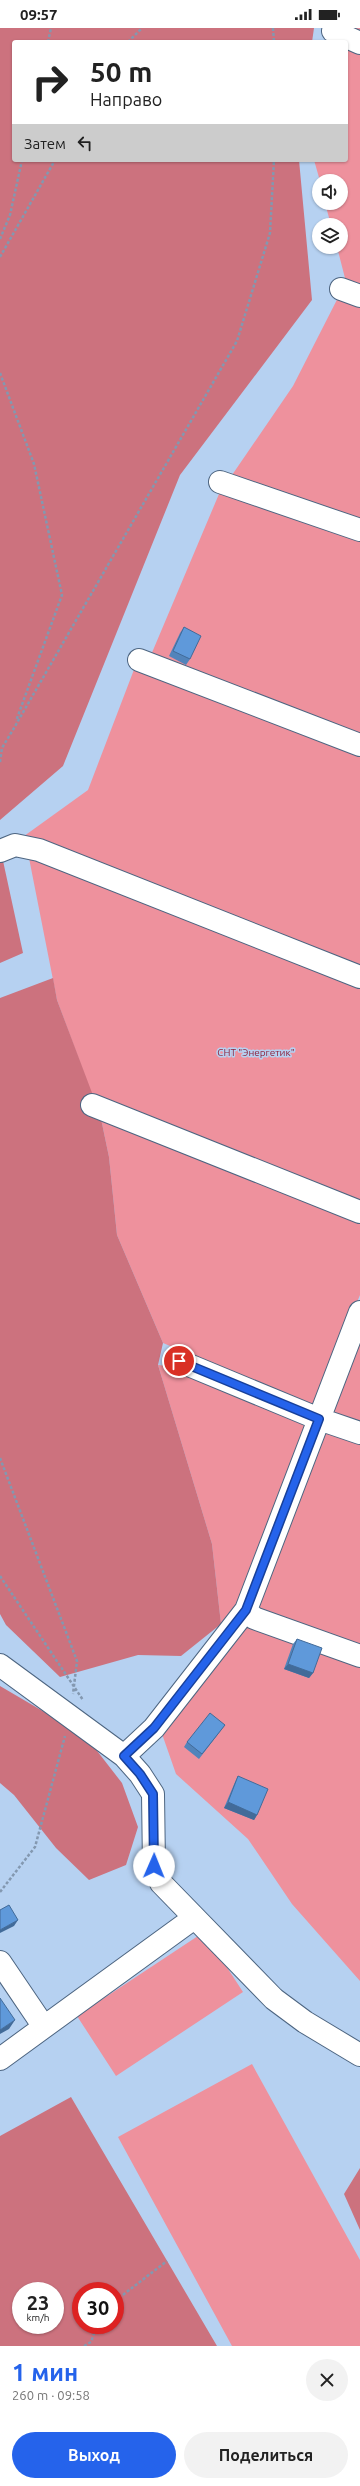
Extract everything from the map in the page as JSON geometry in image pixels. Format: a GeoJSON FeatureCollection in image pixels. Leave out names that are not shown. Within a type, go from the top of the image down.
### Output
{"type":"FeatureCollection","features":[{"type":"Feature","properties":{"kind":"street"},"geometry":{"type":"LineString","coordinates":[[333,31],[360,43]]}},
{"type":"Feature","properties":{"kind":"street"},"geometry":{"type":"LineString","coordinates":[[220,482],[360,530]]}},
{"type":"Feature","properties":{"kind":"street"},"geometry":{"type":"LineString","coordinates":[[140,660],[360,745]]}},
{"type":"Feature","properties":{"kind":"street"},"geometry":{"type":"LineString","coordinates":[[0,851],[15,845],[39,850],[360,977]]}},
{"type":"Feature","properties":{"kind":"street"},"geometry":{"type":"LineString","coordinates":[[92,1105],[360,1212]]}},
{"type":"Feature","properties":{"kind":"street"},"geometry":{"type":"LineString","coordinates":[[124,1756],[154,1728],[246,1610],[360,1312]]}},
{"type":"Feature","properties":{"kind":"street"},"geometry":{"type":"LineString","coordinates":[[179,1361],[319,1419],[360,1433]]}},
{"type":"Feature","properties":{"kind":"street"},"geometry":{"type":"LineString","coordinates":[[246,1610],[254,1618],[360,1656]]}},
{"type":"Feature","properties":{"kind":"street"},"geometry":{"type":"LineString","coordinates":[[0,1665],[124,1756],[140,1774],[153,1794],[154,1866],[161,1883],[274,1998],[305,2022],[360,2055]]}},
{"type":"Feature","properties":{"kind":"street"},"geometry":{"type":"LineString","coordinates":[[0,2059],[194,1918]]}},
{"type":"Feature","properties":{"kind":"street"},"geometry":{"type":"LineString","coordinates":[[0,1962],[44,2027]]}},
{"type":"Feature","properties":{"kind":"path"},"geometry":{"type":"LineString","coordinates":[[48,40],[51,28]]}},
{"type":"Feature","properties":{"kind":"path"},"geometry":{"type":"LineString","coordinates":[[130,40],[142,28]]}},
{"type":"Feature","properties":{"kind":"path"},"geometry":{"type":"LineString","coordinates":[[273,28],[274,40]]}},
{"type":"Feature","properties":{"kind":"path"},"geometry":{"type":"LineString","coordinates":[[0,239],[10,215],[22,162]]}},
{"type":"Feature","properties":{"kind":"path"},"geometry":{"type":"LineString","coordinates":[[0,257],[55,162]]}},
{"type":"Feature","properties":{"kind":"path"},"geometry":{"type":"LineString","coordinates":[[0,762],[2,748],[237,341],[270,233],[274,162]]}},
{"type":"Feature","properties":{"kind":"path"},"geometry":{"type":"LineString","coordinates":[[0,373],[34,464],[62,596],[14,728]]}},
{"type":"Feature","properties":{"kind":"path"},"geometry":{"type":"LineString","coordinates":[[0,1576],[88,1706]]}},
{"type":"Feature","properties":{"kind":"path"},"geometry":{"type":"LineString","coordinates":[[124,2294],[167,2261]]}},
{"type":"Feature","properties":{"kind":"path"},"geometry":{"type":"LineString","coordinates":[[84,2346],[90,2342],[93,2334]]}},
{"type":"Feature","properties":{"kind":"green space"},"geometry":{"type":"Polygon","coordinates":[[[331,28],[360,28],[360,970],[20,839],[88,790],[135,667],[151,655],[219,494],[293,386],[346,282],[339,254],[348,254],[348,218],[329,218],[327,210],[348,210],[348,174],[318,174],[315,162],[348,162],[348,40],[329,40],[331,28]]]}},
{"type":"Feature","properties":{"kind":"green space","name":"СНТ \"Энергетик\""},"geometry":{"type":"Polygon","coordinates":[[[29,858],[360,984],[360,1204],[92,1095],[57,1000],[29,858]]]}},
{"type":"Feature","properties":{"kind":"green space"},"geometry":{"type":"Polygon","coordinates":[[[100,1114],[360,1216],[360,1295],[314,1406],[163,1343],[117,1235],[109,1157],[100,1114]]]}},
{"type":"Feature","properties":{"kind":"green space"},"geometry":{"type":"Polygon","coordinates":[[[360,1335],[360,1424],[330,1413],[360,1335]]]}},
{"type":"Feature","properties":{"kind":"green space"},"geometry":{"type":"Polygon","coordinates":[[[158,1365],[180,1367],[310,1424],[240,1603],[221,1624],[212,1544],[158,1365]]]}},
{"type":"Feature","properties":{"kind":"green space"},"geometry":{"type":"Polygon","coordinates":[[[324,1431],[360,1443],[360,1981],[292,1904],[248,1839],[176,1774],[161,1731],[254,1618],[324,1431]]]}},
{"type":"Feature","properties":{"kind":"green space"},"geometry":{"type":"Polygon","coordinates":[[[204,1932],[243,1992],[116,2076],[77,2016],[204,1932]]]}},
{"type":"Feature","properties":{"kind":"green space"},"geometry":{"type":"Polygon","coordinates":[[[252,2064],[360,2260],[360,2346],[232,2346],[118,2137],[252,2064]]]}},
{"type":"Feature","properties":{"kind":"shaded area"},"geometry":{"type":"Polygon","coordinates":[[[0,28],[314,28],[312,40],[12,40],[12,162],[299,162],[312,300],[180,475],[63,766],[0,820],[0,28]]]}},
{"type":"Feature","properties":{"kind":"shaded area"},"geometry":{"type":"Polygon","coordinates":[[[0,847],[23,953],[0,963],[0,847]]]}},
{"type":"Feature","properties":{"kind":"shaded area"},"geometry":{"type":"Polygon","coordinates":[[[53,978],[57,1000],[100,1114],[109,1157],[117,1235],[163,1343],[158,1365],[212,1544],[221,1624],[181,1656],[138,1655],[60,1677],[6,1625],[0,1614],[0,998],[53,978]]]}},
{"type":"Feature","properties":{"kind":"shaded area"},"geometry":{"type":"Polygon","coordinates":[[[0,1686],[58,1720],[70,1716],[122,1783],[138,1827],[126,1865],[89,1880],[56,1848],[14,1795],[0,1783],[0,1686]]]}},
{"type":"Feature","properties":{"kind":"shaded area"},"geometry":{"type":"Polygon","coordinates":[[[71,2097],[217,2346],[0,2346],[0,2136],[71,2097]]]}},
{"type":"Feature","properties":{"kind":"shaded area"},"geometry":{"type":"Polygon","coordinates":[[[360,2168],[360,2230],[344,2194],[360,2168]]]}},
{"type":"Feature","properties":{"kind":"building"},"geometry":{"type":"Polygon","coordinates":[[[184,627],[201,636],[190,659],[173,651],[184,627]]]}},
{"type":"Feature","properties":{"kind":"building"},"geometry":{"type":"Polygon","coordinates":[[[297,1639],[322,1648],[313,1673],[288,1664],[297,1639]]]}},
{"type":"Feature","properties":{"kind":"building"},"geometry":{"type":"Polygon","coordinates":[[[210,1713],[225,1725],[202,1754],[187,1742],[210,1713]]]}},
{"type":"Feature","properties":{"kind":"building"},"geometry":{"type":"Polygon","coordinates":[[[238,1776],[268,1789],[257,1815],[228,1802],[238,1776]]]}},
{"type":"Feature","properties":{"kind":"building"},"geometry":{"type":"Polygon","coordinates":[[[9,1905],[18,1920],[0,1930],[0,1910],[9,1905]]]}},
{"type":"Feature","properties":{"kind":"building"},"geometry":{"type":"Polygon","coordinates":[[[0,1998],[15,2020],[0,2030],[0,1998]]]}},
{"type":"Feature","properties":{"kind":"route"},"geometry":{"type":"LineString","coordinates":[[154,1866],[155,1823],[153,1794],[140,1774],[124,1756],[154,1728],[246,1610],[319,1419],[179,1361]]}}]}
